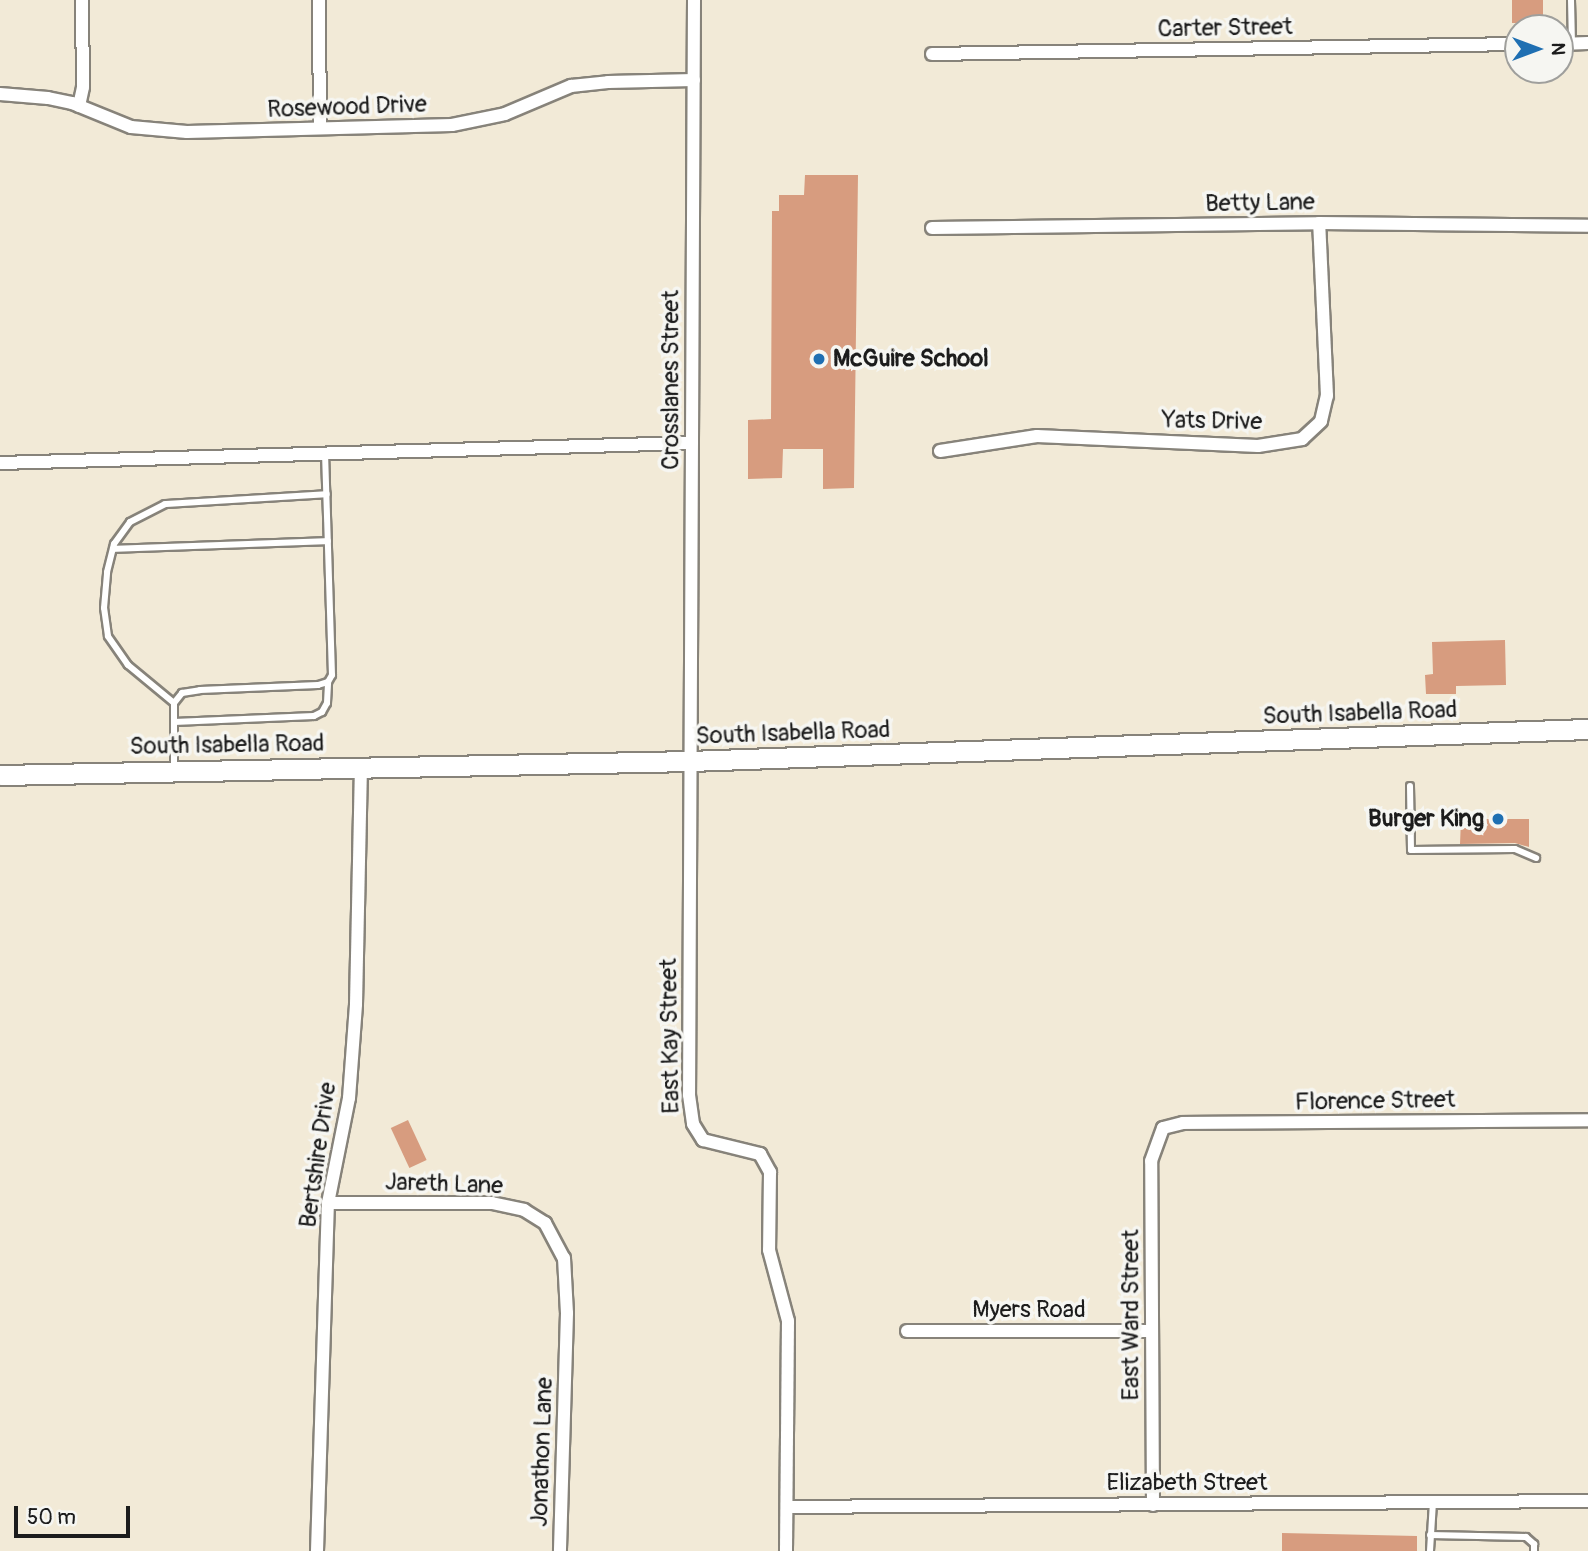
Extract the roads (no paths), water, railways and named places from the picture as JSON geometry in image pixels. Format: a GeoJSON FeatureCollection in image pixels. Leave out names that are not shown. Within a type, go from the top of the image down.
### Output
{"type":"FeatureCollection","features":[{"type":"Feature","properties":{"kind":"main road","name":"South Isabella Road"},"geometry":{"type":"LineString","coordinates":[[0,775],[689,761],[1588,729]]}},
{"type":"Feature","properties":{"kind":"street"},"geometry":{"type":"LineString","coordinates":[[79,106],[83,87],[82,0]]}},
{"type":"Feature","properties":{"kind":"street"},"geometry":{"type":"LineString","coordinates":[[319,0],[320,128]]}},
{"type":"Feature","properties":{"kind":"street","name":"Crosslanes Street"},"geometry":{"type":"LineString","coordinates":[[689,761],[694,0]]}},
{"type":"Feature","properties":{"kind":"street","name":"Carter Street"},"geometry":{"type":"LineString","coordinates":[[932,54],[1504,44]]}},
{"type":"Feature","properties":{"kind":"street","name":"Rosewood Drive"},"geometry":{"type":"LineString","coordinates":[[0,94],[48,97],[131,127],[158,131],[320,128],[482,121],[571,86],[608,82],[694,80]]}},
{"type":"Feature","properties":{"kind":"street","name":"Betty Lane"},"geometry":{"type":"LineString","coordinates":[[932,228],[1319,223],[1588,226]]}},
{"type":"Feature","properties":{"kind":"street","name":"Yats Drive"},"geometry":{"type":"LineString","coordinates":[[940,451],[1037,436],[1258,446],[1302,439],[1321,421],[1327,396],[1319,223]]}},
{"type":"Feature","properties":{"kind":"street"},"geometry":{"type":"LineString","coordinates":[[0,463],[692,443]]}},
{"type":"Feature","properties":{"kind":"street","name":"East Kay Street"},"geometry":{"type":"LineString","coordinates":[[689,761],[690,1095],[693,1124],[703,1140],[761,1154],[770,1172],[769,1250],[788,1321],[786,1551]]}},
{"type":"Feature","properties":{"kind":"street","name":"Bertshire Drive"},"geometry":{"type":"LineString","coordinates":[[317,1551],[328,1203],[349,1098],[361,876],[361,766]]}},
{"type":"Feature","properties":{"kind":"street","name":"Florence Street"},"geometry":{"type":"LineString","coordinates":[[1163,1128],[1183,1124],[1588,1120]]}},
{"type":"Feature","properties":{"kind":"street","name":"East Ward Street"},"geometry":{"type":"LineString","coordinates":[[1153,1505],[1151,1161],[1163,1128]]}},
{"type":"Feature","properties":{"kind":"street","name":"Jareth Lane"},"geometry":{"type":"LineString","coordinates":[[328,1203],[492,1203],[524,1210],[545,1223],[564,1258],[566,1354]]}},
{"type":"Feature","properties":{"kind":"street","name":"Myers Road"},"geometry":{"type":"LineString","coordinates":[[907,1331],[1151,1331]]}},
{"type":"Feature","properties":{"kind":"street","name":"Jonathon Lane"},"geometry":{"type":"LineString","coordinates":[[560,1551],[566,1354]]}},
{"type":"Feature","properties":{"kind":"street","name":"Elizabeth Street"},"geometry":{"type":"LineString","coordinates":[[787,1507],[1588,1501]]}},
{"type":"Feature","properties":{"kind":"lane"},"geometry":{"type":"LineString","coordinates":[[174,722],[314,716],[322,712],[327,703],[328,682],[332,675],[325,454]]}},
{"type":"Feature","properties":{"kind":"lane"},"geometry":{"type":"LineString","coordinates":[[174,703],[128,665],[108,636],[104,608],[107,572],[113,549],[130,522],[165,504],[327,494]]}},
{"type":"Feature","properties":{"kind":"lane"},"geometry":{"type":"LineString","coordinates":[[113,549],[328,541]]}},
{"type":"Feature","properties":{"kind":"lane"},"geometry":{"type":"LineString","coordinates":[[174,771],[174,703],[183,693],[318,685],[328,682]]}},
{"type":"Feature","properties":{"kind":"lane"},"geometry":{"type":"LineString","coordinates":[[1410,786],[1411,850],[1515,849],[1536,858]]}},
{"type":"Feature","properties":{"kind":"lane"},"geometry":{"type":"LineString","coordinates":[[1430,1551],[1433,1502]]}},
{"type":"Feature","properties":{"kind":"lane"},"geometry":{"type":"LineString","coordinates":[[1430,1535],[1526,1537],[1534,1544],[1534,1551]]}},
{"type":"Feature","properties":{"kind":"place","name":"McGuire School"},"geometry":{"type":"Point","coordinates":[819,359]}},
{"type":"Feature","properties":{"kind":"place","name":"Burger King"},"geometry":{"type":"Point","coordinates":[1498,819]}}]}
